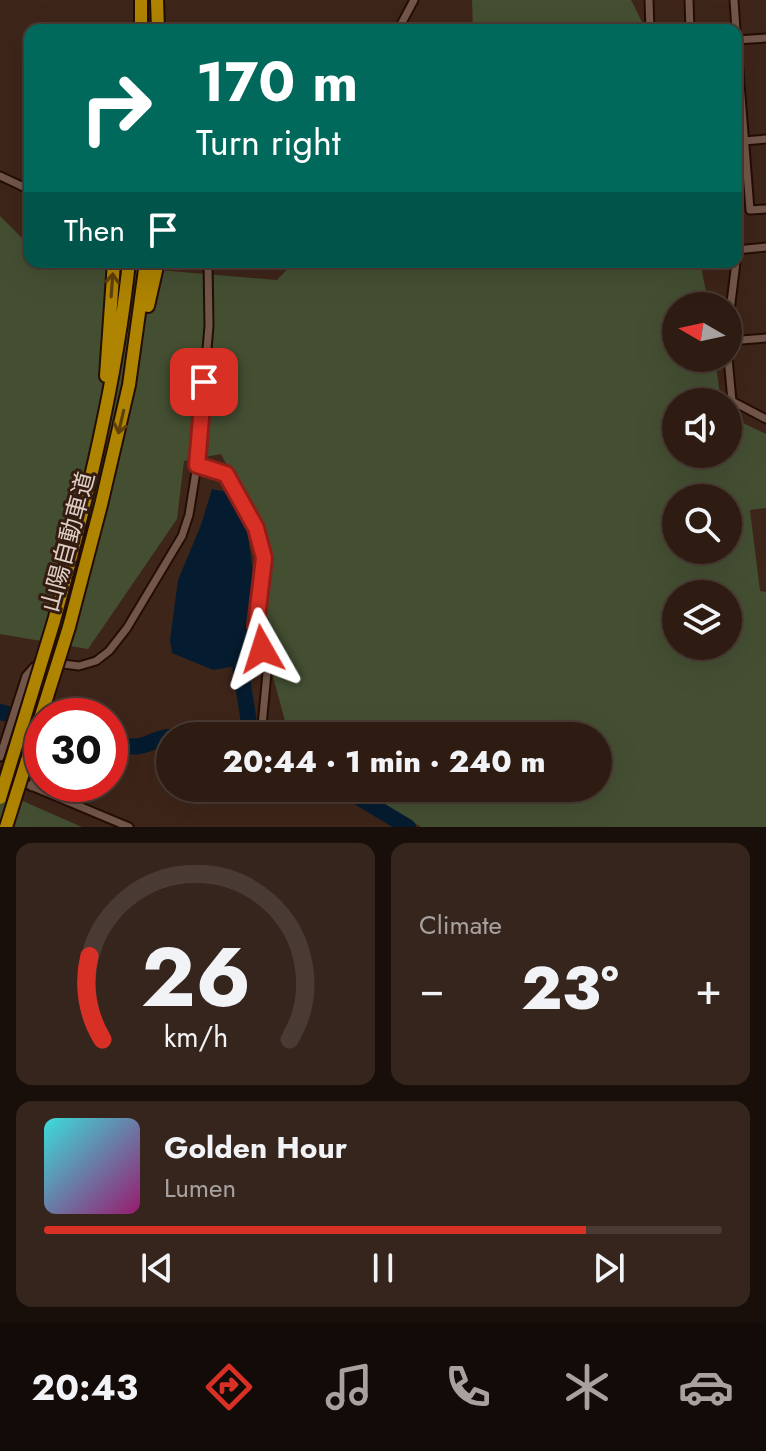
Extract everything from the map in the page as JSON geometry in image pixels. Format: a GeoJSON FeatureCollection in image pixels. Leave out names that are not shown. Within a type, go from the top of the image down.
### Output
{"type":"FeatureCollection","features":[{"type":"Feature","properties":{"kind":"highway"},"geometry":{"type":"LineString","coordinates":[[141,0],[141,24]]}},
{"type":"Feature","properties":{"kind":"highway"},"geometry":{"type":"LineString","coordinates":[[157,0],[158,24]]}},
{"type":"Feature","properties":{"kind":"highway"},"geometry":{"type":"LineString","coordinates":[[87,501],[105,376],[114,268]]}},
{"type":"Feature","properties":{"kind":"highway","name":"山陽自動車道"},"geometry":{"type":"LineString","coordinates":[[0,798],[87,501],[115,359],[128,268]]}},
{"type":"Feature","properties":{"kind":"highway","name":"山陽自動車道"},"geometry":{"type":"LineString","coordinates":[[6,827],[69,627],[101,505],[129,385],[145,268]]}},
{"type":"Feature","properties":{"kind":"highway"},"geometry":{"type":"LineString","coordinates":[[129,385],[157,268]]}},
{"type":"Feature","properties":{"kind":"street"},"geometry":{"type":"LineString","coordinates":[[401,24],[414,0]]}},
{"type":"Feature","properties":{"kind":"street"},"geometry":{"type":"LineString","coordinates":[[649,0],[650,24]]}},
{"type":"Feature","properties":{"kind":"street"},"geometry":{"type":"LineString","coordinates":[[689,0],[690,24]]}},
{"type":"Feature","properties":{"kind":"street"},"geometry":{"type":"LineString","coordinates":[[734,0],[736,24]]}},
{"type":"Feature","properties":{"kind":"street"},"geometry":{"type":"LineString","coordinates":[[742,40],[766,38]]}},
{"type":"Feature","properties":{"kind":"street"},"geometry":{"type":"LineString","coordinates":[[742,127],[750,210],[766,209]]}},
{"type":"Feature","properties":{"kind":"street"},"geometry":{"type":"LineString","coordinates":[[744,141],[766,139]]}},
{"type":"Feature","properties":{"kind":"street"},"geometry":{"type":"LineString","coordinates":[[0,176],[24,187]]}},
{"type":"Feature","properties":{"kind":"street"},"geometry":{"type":"LineString","coordinates":[[742,249],[766,247]]}},
{"type":"Feature","properties":{"kind":"street"},"geometry":{"type":"LineString","coordinates":[[0,757],[26,676],[34,667],[47,662],[79,666],[96,661],[109,651],[127,628],[182,536],[189,515],[197,465],[209,326],[208,268]]}},
{"type":"Feature","properties":{"kind":"street"},"geometry":{"type":"LineString","coordinates":[[732,292],[735,268]]}},
{"type":"Feature","properties":{"kind":"street"},"geometry":{"type":"LineString","coordinates":[[742,340],[766,338]]}},
{"type":"Feature","properties":{"kind":"street"},"geometry":{"type":"LineString","coordinates":[[729,372],[732,401],[766,419]]}},
{"type":"Feature","properties":{"kind":"street"},"geometry":{"type":"LineString","coordinates":[[197,465],[226,474],[256,528],[264,558],[256,626],[267,673],[262,722]]}},
{"type":"Feature","properties":{"kind":"street"},"geometry":{"type":"LineString","coordinates":[[10,725],[24,728]]}},
{"type":"Feature","properties":{"kind":"street"},"geometry":{"type":"LineString","coordinates":[[0,773],[24,784]]}},
{"type":"Feature","properties":{"kind":"street"},"geometry":{"type":"LineString","coordinates":[[68,802],[129,827]]}},
{"type":"Feature","properties":{"kind":"green space"},"geometry":{"type":"Polygon","coordinates":[[[472,0],[631,0],[643,24],[473,24],[472,0]]]}},
{"type":"Feature","properties":{"kind":"green space"},"geometry":{"type":"Polygon","coordinates":[[[0,216],[24,240],[24,268],[134,268],[277,280],[288,268],[701,268],[706,292],[662,292],[662,372],[717,372],[719,388],[662,388],[662,468],[742,468],[742,423],[766,434],[766,508],[750,510],[760,591],[766,592],[766,827],[421,827],[381,802],[612,802],[612,722],[285,722],[267,654],[263,533],[221,454],[184,461],[177,519],[88,649],[0,634],[0,216]]]}},
{"type":"Feature","properties":{"kind":"green space"},"geometry":{"type":"Polygon","coordinates":[[[0,791],[82,827],[0,827],[0,791]]]}},
{"type":"Feature","properties":{"kind":"water"},"geometry":{"type":"Polygon","coordinates":[[[212,489],[227,492],[247,529],[253,572],[248,636],[256,657],[248,664],[213,670],[172,653],[170,640],[178,580],[212,489]]]}},
{"type":"Feature","properties":{"kind":"waterway"},"geometry":{"type":"LineString","coordinates":[[240,665],[249,722]]}},
{"type":"Feature","properties":{"kind":"waterway"},"geometry":{"type":"LineString","coordinates":[[0,712],[24,718]]}},
{"type":"Feature","properties":{"kind":"waterway"},"geometry":{"type":"LineString","coordinates":[[128,746],[156,741]]}},
{"type":"Feature","properties":{"kind":"waterway"},"geometry":{"type":"LineString","coordinates":[[366,802],[408,827]]}},
{"type":"Feature","properties":{"kind":"route"},"geometry":{"type":"LineString","coordinates":[[204,382],[197,465],[226,474],[256,528],[264,558],[256,626],[262,649]]}}]}
